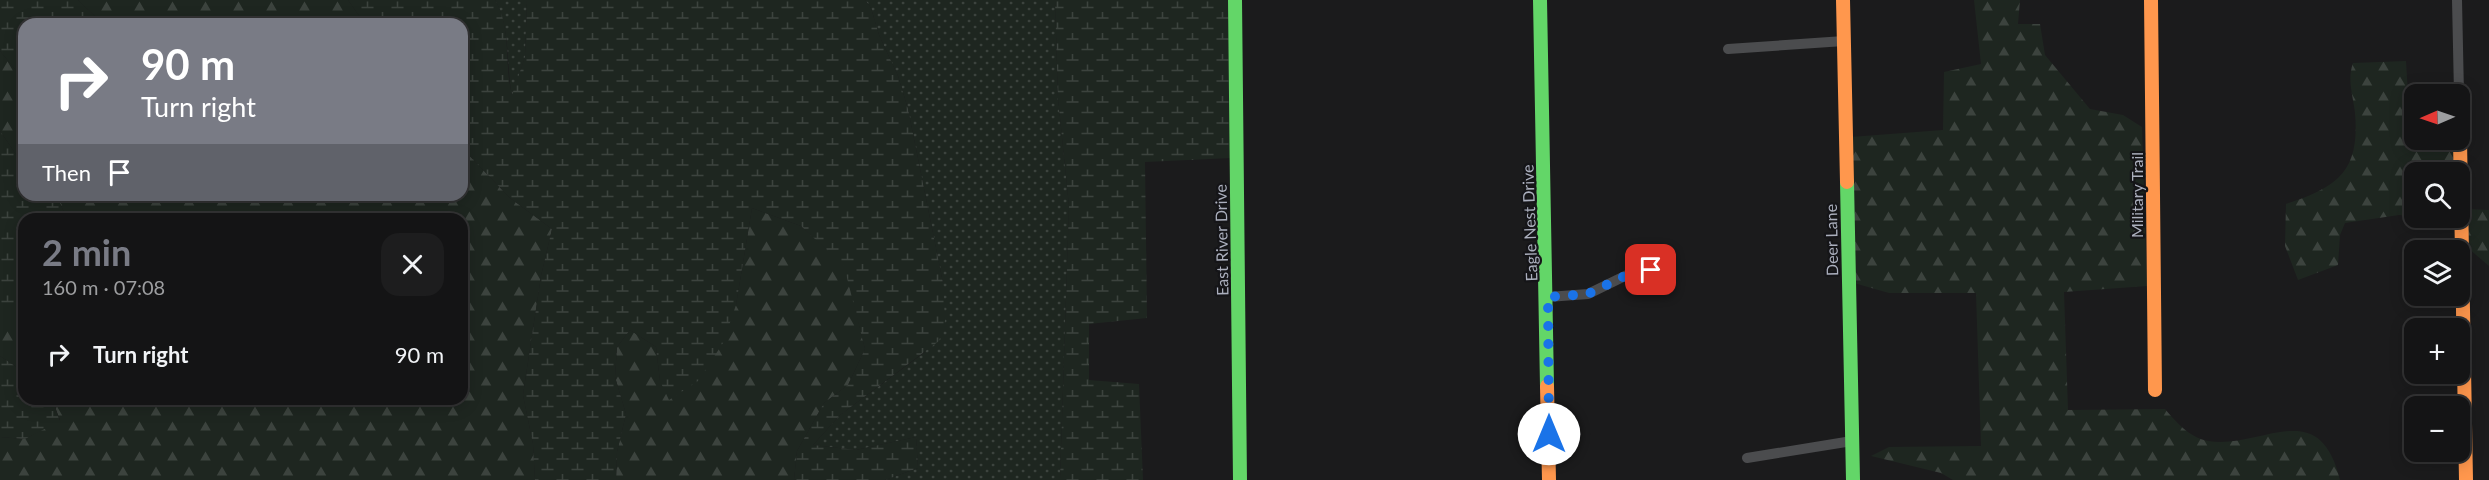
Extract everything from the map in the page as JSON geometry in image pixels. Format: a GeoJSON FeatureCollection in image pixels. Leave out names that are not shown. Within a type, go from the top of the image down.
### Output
{"type":"FeatureCollection","features":[{"type":"Feature","properties":{"kind":"street","name":"East River Drive"},"geometry":{"type":"LineString","coordinates":[[1235,0],[1240,480]]}},
{"type":"Feature","properties":{"kind":"street","name":"Eagle Nest Drive"},"geometry":{"type":"LineString","coordinates":[[1540,0],[1548,297],[1549,480]]}},
{"type":"Feature","properties":{"kind":"street","name":"Deer Lane"},"geometry":{"type":"LineString","coordinates":[[1843,0],[1853,480]]}},
{"type":"Feature","properties":{"kind":"street","name":"Military Trail"},"geometry":{"type":"LineString","coordinates":[[2151,0],[2155,390]]}},
{"type":"Feature","properties":{"kind":"street"},"geometry":{"type":"LineString","coordinates":[[2457,0],[2459,84]]}},
{"type":"Feature","properties":{"kind":"street"},"geometry":{"type":"LineString","coordinates":[[1728,49],[1844,41]]}},
{"type":"Feature","properties":{"kind":"street"},"geometry":{"type":"LineString","coordinates":[[2460,150],[2466,480]]}},
{"type":"Feature","properties":{"kind":"street"},"geometry":{"type":"LineString","coordinates":[[1548,297],[1588,294],[1629,274],[1651,270]]}},
{"type":"Feature","properties":{"kind":"street"},"geometry":{"type":"LineString","coordinates":[[1747,458],[1852,441]]}},
{"type":"Feature","properties":{"kind":"green space"},"geometry":{"type":"Polygon","coordinates":[[[0,0],[78,0],[97,18],[18,18],[18,73],[0,51],[0,0]]]}},
{"type":"Feature","properties":{"kind":"green space"},"geometry":{"type":"Polygon","coordinates":[[[78,0],[348,0],[361,18],[97,18],[78,0]]]}},
{"type":"Feature","properties":{"kind":"green space"},"geometry":{"type":"Polygon","coordinates":[[[348,0],[495,0],[504,22],[512,95],[525,57],[527,0],[865,0],[871,8],[879,35],[898,76],[908,109],[943,283],[945,321],[939,341],[840,415],[813,445],[856,450],[916,437],[918,468],[885,480],[794,480],[797,451],[824,403],[848,385],[865,349],[844,266],[801,226],[752,208],[736,305],[723,343],[698,381],[669,400],[660,381],[656,347],[630,330],[617,347],[615,377],[626,414],[617,452],[616,480],[535,480],[533,444],[523,395],[541,276],[552,229],[510,198],[468,154],[468,18],[361,18],[348,0]]]}},
{"type":"Feature","properties":{"kind":"green space"},"geometry":{"type":"Polygon","coordinates":[[[495,0],[527,0],[525,57],[512,97],[504,22],[495,0]]]}},
{"type":"Feature","properties":{"kind":"green space"},"geometry":{"type":"Polygon","coordinates":[[[865,0],[1055,0],[1058,98],[1069,206],[1060,480],[885,480],[918,468],[916,437],[856,450],[813,445],[840,415],[925,352],[943,283],[908,109],[898,76],[879,35],[871,8],[865,0]]]}},
{"type":"Feature","properties":{"kind":"green space"},"geometry":{"type":"Polygon","coordinates":[[[1055,0],[1229,0],[1231,158],[1145,162],[1147,318],[1089,324],[1089,380],[1139,384],[1143,480],[1060,480],[1069,206],[1058,98],[1055,0]]]}},
{"type":"Feature","properties":{"kind":"green space"},"geometry":{"type":"Polygon","coordinates":[[[1974,0],[2020,0],[2018,24],[2040,24],[2045,55],[2090,109],[2123,115],[2142,127],[2147,286],[2064,292],[2068,410],[2165,409],[2189,433],[2208,441],[2228,442],[2286,431],[2303,432],[2318,438],[2331,454],[2340,480],[1953,480],[1941,473],[1871,456],[1889,447],[1981,446],[1976,293],[1889,293],[1854,283],[1851,137],[1943,130],[1944,72],[1981,64],[1974,0]]]}},
{"type":"Feature","properties":{"kind":"green space"},"geometry":{"type":"Polygon","coordinates":[[[0,51],[18,73],[18,157],[0,131],[0,51]]]}},
{"type":"Feature","properties":{"kind":"green space"},"geometry":{"type":"Polygon","coordinates":[[[2406,61],[2407,84],[2404,84],[2404,150],[2454,150],[2454,162],[2404,162],[2404,215],[2345,223],[2340,235],[2338,265],[2298,280],[2285,246],[2286,204],[2304,198],[2332,183],[2349,163],[2356,133],[2350,82],[2353,63],[2406,61]]]}},
{"type":"Feature","properties":{"kind":"green space"},"geometry":{"type":"Polygon","coordinates":[[[0,131],[18,157],[18,201],[59,201],[64,213],[18,213],[18,311],[0,311],[0,131]]]}},
{"type":"Feature","properties":{"kind":"green space"},"geometry":{"type":"Polygon","coordinates":[[[468,154],[510,198],[552,229],[541,276],[523,395],[533,444],[535,480],[0,480],[0,437],[25,439],[60,420],[54,405],[468,405],[468,213],[64,213],[59,201],[468,201],[468,154]]]}},
{"type":"Feature","properties":{"kind":"green space"},"geometry":{"type":"Polygon","coordinates":[[[752,208],[801,226],[845,266],[865,349],[848,385],[824,403],[797,451],[794,480],[616,480],[617,452],[626,414],[615,377],[617,347],[630,330],[656,347],[660,381],[736,305],[752,208]]]}},
{"type":"Feature","properties":{"kind":"green space"},"geometry":{"type":"Polygon","coordinates":[[[2470,209],[2489,210],[2489,266],[2470,250],[2470,240],[2468,240],[2470,209]]]}},
{"type":"Feature","properties":{"kind":"green space"},"geometry":{"type":"Polygon","coordinates":[[[0,311],[18,311],[18,368],[0,356],[0,311]]]}},
{"type":"Feature","properties":{"kind":"green space"},"geometry":{"type":"Polygon","coordinates":[[[0,356],[18,368],[18,405],[54,405],[60,421],[25,439],[0,437],[0,356]]]}},
{"type":"Feature","properties":{"kind":"traffic: fast"},"geometry":{"type":"LineString","coordinates":[[1235,0],[1240,480]]}},
{"type":"Feature","properties":{"kind":"traffic: fast"},"geometry":{"type":"LineString","coordinates":[[1540,0],[1547,386]]}},
{"type":"Feature","properties":{"kind":"traffic: fast"},"geometry":{"type":"LineString","coordinates":[[1847,182],[1853,480]]}},
{"type":"Feature","properties":{"kind":"traffic: slow"},"geometry":{"type":"LineString","coordinates":[[1843,0],[1847,182]]}},
{"type":"Feature","properties":{"kind":"traffic: slow"},"geometry":{"type":"LineString","coordinates":[[2151,0],[2155,390]]}},
{"type":"Feature","properties":{"kind":"traffic: slow"},"geometry":{"type":"LineString","coordinates":[[2460,150],[2466,480]]}},
{"type":"Feature","properties":{"kind":"traffic: slow"},"geometry":{"type":"LineString","coordinates":[[1547,386],[1549,480]]}},
{"type":"Feature","properties":{"kind":"route"},"geometry":{"type":"LineString","coordinates":[[1549,434],[1548,297],[1588,294],[1629,274],[1651,270]]}}]}
